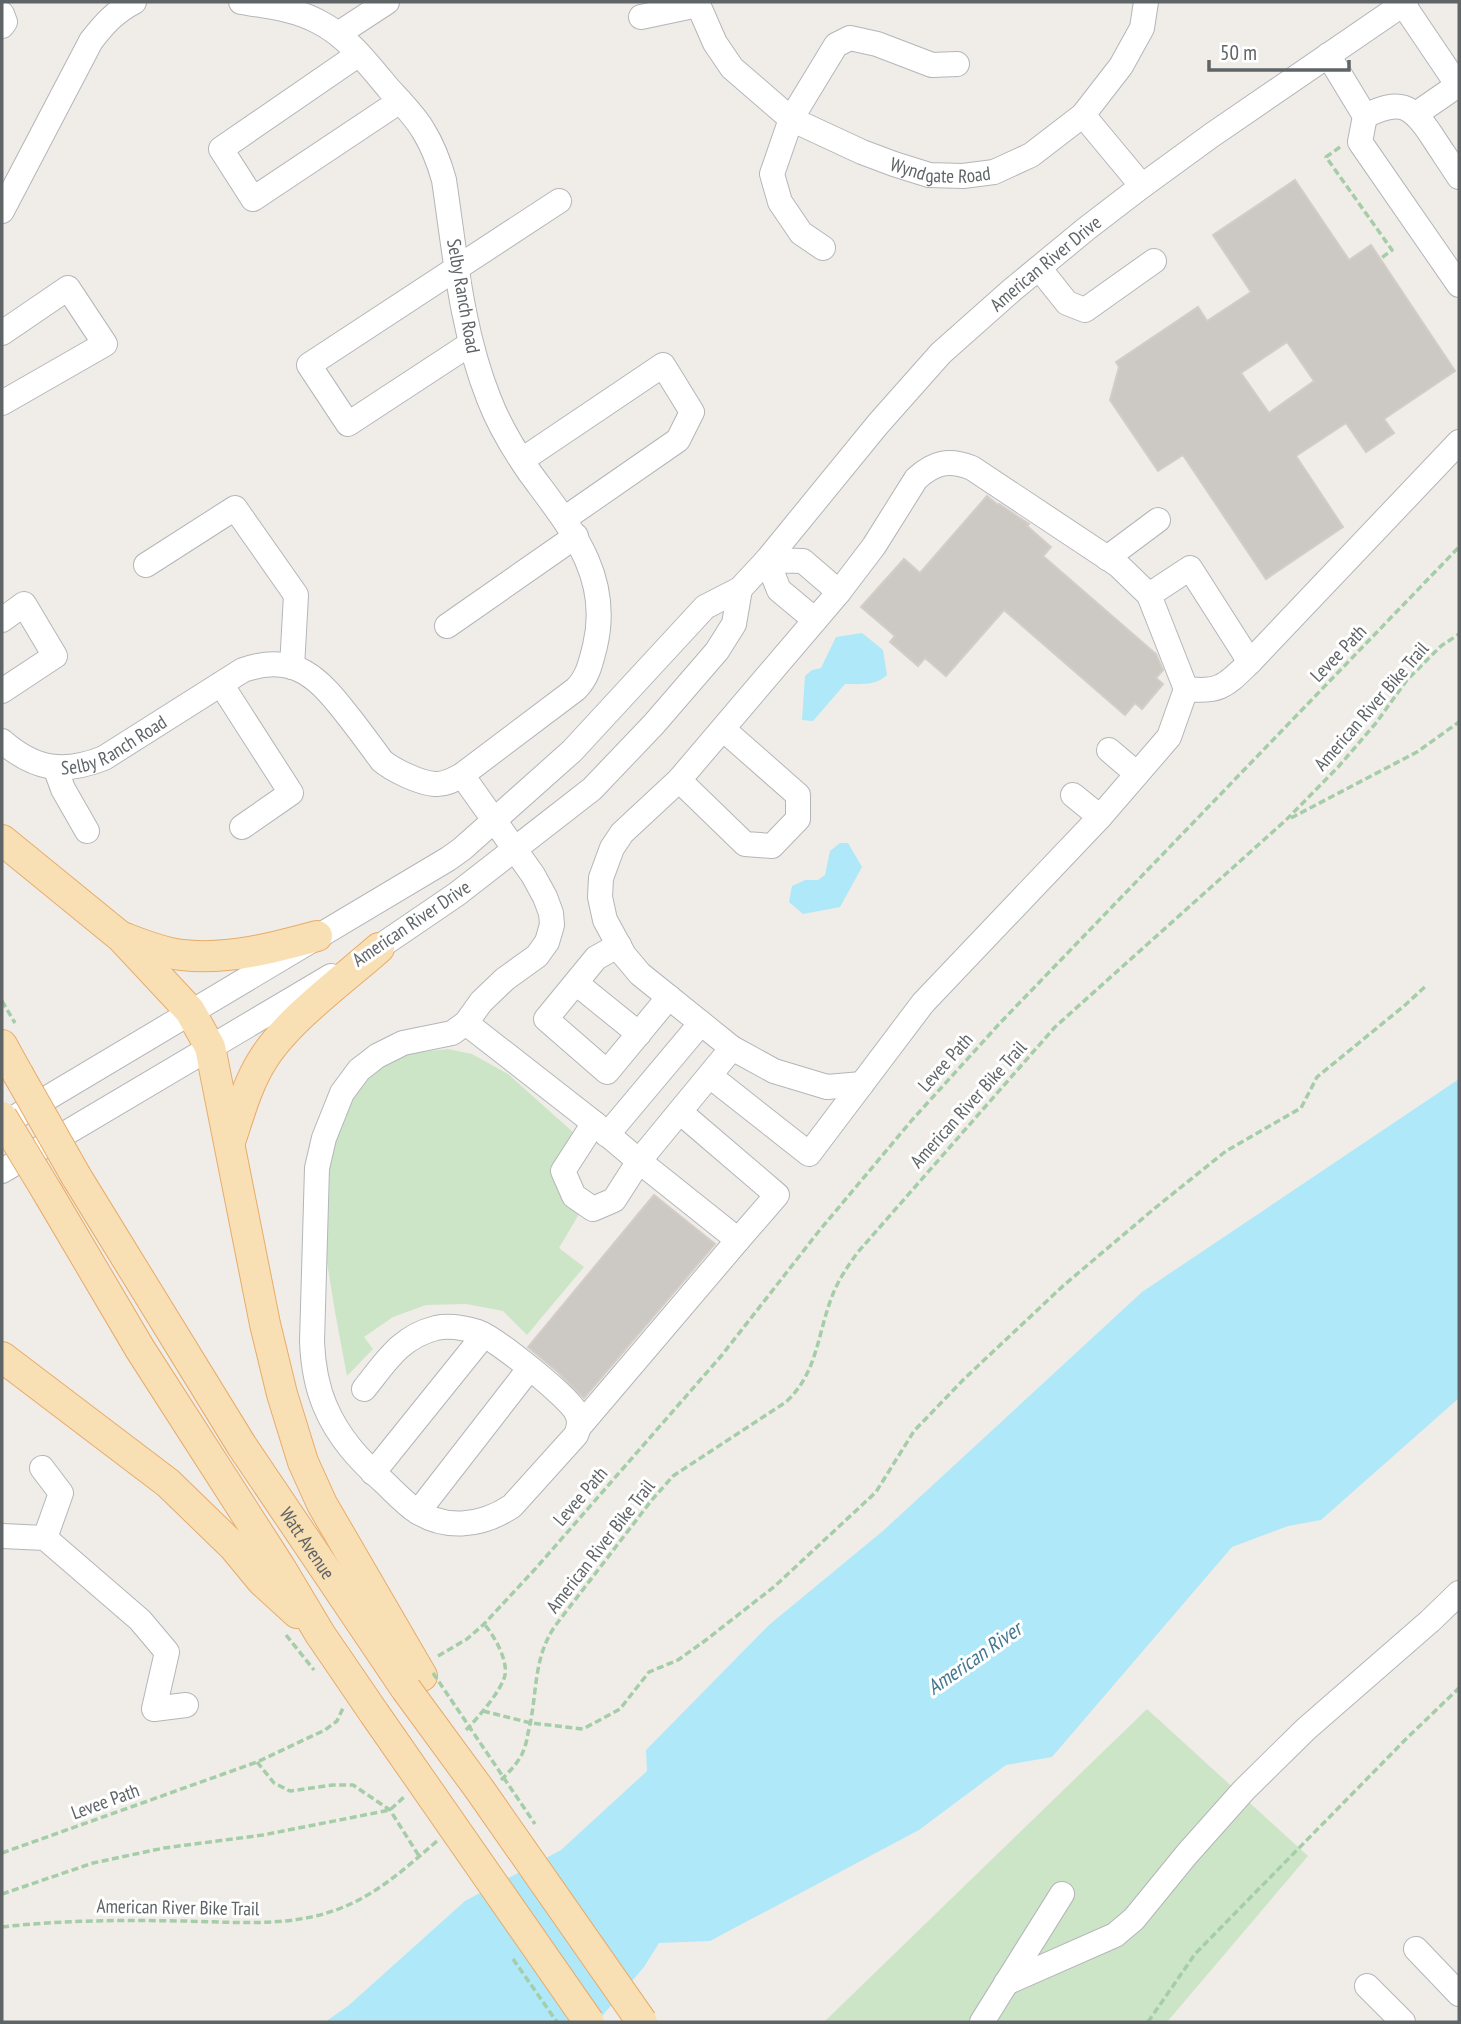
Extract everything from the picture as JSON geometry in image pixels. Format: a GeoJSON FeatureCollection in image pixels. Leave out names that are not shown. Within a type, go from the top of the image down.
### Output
{"type":"FeatureCollection","features":[{"type":"Feature","properties":{"kind":"main road"},"geometry":{"type":"LineString","coordinates":[[2,840],[121,937],[190,1012],[210,1047],[265,1324],[282,1394],[303,1462],[322,1504],[420,1674]]}},
{"type":"Feature","properties":{"kind":"main road"},"geometry":{"type":"LineString","coordinates":[[121,937],[181,956],[217,956],[256,952],[317,936]]}},
{"type":"Feature","properties":{"kind":"main road"},"geometry":{"type":"LineString","coordinates":[[229,1142],[263,1059],[293,1023],[379,948]]}},
{"type":"Feature","properties":{"kind":"main road","name":"Watt Avenue"},"geometry":{"type":"LineString","coordinates":[[2,1045],[76,1176],[242,1446],[420,1674],[487,1789],[642,2022]]}},
{"type":"Feature","properties":{"kind":"main road","name":"Watt Avenue"},"geometry":{"type":"LineString","coordinates":[[2,1117],[140,1349],[320,1634],[589,2022]]}},
{"type":"Feature","properties":{"kind":"main road"},"geometry":{"type":"LineString","coordinates":[[2,1357],[168,1483],[234,1547],[262,1581],[320,1634]]}},
{"type":"Feature","properties":{"kind":"street"},"geometry":{"type":"LineString","coordinates":[[2,211],[91,41],[104,23],[134,2]]}},
{"type":"Feature","properties":{"kind":"street","name":"Selby Ranch Road"},"geometry":{"type":"LineString","coordinates":[[2,741],[24,758],[36,763],[55,767],[85,765],[104,758],[221,684],[254,667],[279,664],[317,679],[391,769],[437,784],[451,782],[462,775],[576,689],[586,677],[596,639],[597,598],[593,576],[570,527],[522,460],[489,399],[470,344],[439,160],[423,129],[359,54],[338,34],[319,22],[286,9],[241,2]]}},
{"type":"Feature","properties":{"kind":"street"},"geometry":{"type":"LineString","coordinates":[[338,34],[387,2]]}},
{"type":"Feature","properties":{"kind":"street","name":"Wyndgate Road"},"geometry":{"type":"LineString","coordinates":[[641,17],[697,3],[715,44],[732,68],[791,120],[894,164],[929,174],[963,176],[994,173],[1031,155],[1083,115],[1121,66],[1142,28],[1146,2]]}},
{"type":"Feature","properties":{"kind":"street"},"geometry":{"type":"LineString","coordinates":[[1405,3],[1458,86],[1416,114]]}},
{"type":"Feature","properties":{"kind":"street","name":"American River Drive"},"geometry":{"type":"LineString","coordinates":[[2,1125],[448,859],[496,821],[572,751],[705,607],[740,589],[941,353],[1039,268],[1142,186],[1405,3]]}},
{"type":"Feature","properties":{"kind":"street"},"geometry":{"type":"LineString","coordinates":[[2,14],[5,22],[2,26]]}},
{"type":"Feature","properties":{"kind":"street"},"geometry":{"type":"LineString","coordinates":[[822,248],[801,233],[780,202],[772,174],[791,120],[836,45],[850,38],[877,44],[932,65],[957,64]]}},
{"type":"Feature","properties":{"kind":"street"},"geometry":{"type":"LineString","coordinates":[[359,54],[221,149],[253,200],[400,101]]}},
{"type":"Feature","properties":{"kind":"street"},"geometry":{"type":"LineString","coordinates":[[1328,55],[1365,116],[1360,142],[1459,285]]}},
{"type":"Feature","properties":{"kind":"street"},"geometry":{"type":"LineString","coordinates":[[1365,116],[1377,110],[1399,106],[1412,110],[1422,120],[1459,177]]}},
{"type":"Feature","properties":{"kind":"street"},"geometry":{"type":"LineString","coordinates":[[1083,115],[1142,186]]}},
{"type":"Feature","properties":{"kind":"street"},"geometry":{"type":"LineString","coordinates":[[470,344],[348,424],[309,365],[559,201]]}},
{"type":"Feature","properties":{"kind":"street"},"geometry":{"type":"LineString","coordinates":[[1039,268],[1067,303],[1085,310],[1154,261]]}},
{"type":"Feature","properties":{"kind":"street"},"geometry":{"type":"LineString","coordinates":[[2,333],[68,288],[105,344],[2,403]]}},
{"type":"Feature","properties":{"kind":"street"},"geometry":{"type":"LineString","coordinates":[[447,626],[678,440],[692,412],[663,365],[522,460]]}},
{"type":"Feature","properties":{"kind":"street"},"geometry":{"type":"LineString","coordinates":[[2,386],[2,394]]}},
{"type":"Feature","properties":{"kind":"street"},"geometry":{"type":"LineString","coordinates":[[1186,689],[1208,691],[1227,684],[1459,442]]}},
{"type":"Feature","properties":{"kind":"street"},"geometry":{"type":"LineString","coordinates":[[710,1076],[809,1154],[862,1084],[923,1003],[1100,817],[1169,737],[1185,698],[1186,689],[1149,596],[1118,565],[972,468],[958,462],[948,462],[925,470],[916,479],[874,546],[839,592],[679,780],[622,833],[611,848],[601,878],[600,897],[605,920],[624,955],[640,974],[732,1048],[774,1071],[827,1087],[862,1084]]}},
{"type":"Feature","properties":{"kind":"street"},"geometry":{"type":"LineString","coordinates":[[146,565],[235,508],[296,595],[292,667]]}},
{"type":"Feature","properties":{"kind":"street"},"geometry":{"type":"LineString","coordinates":[[1107,558],[1158,520]]}},
{"type":"Feature","properties":{"kind":"street"},"geometry":{"type":"LineString","coordinates":[[815,620],[779,590],[767,560],[803,561],[839,592]]}},
{"type":"Feature","properties":{"kind":"street"},"geometry":{"type":"LineString","coordinates":[[1149,596],[1190,568],[1251,662]]}},
{"type":"Feature","properties":{"kind":"street","name":"American River Drive"},"geometry":{"type":"LineString","coordinates":[[2,1171],[379,948],[457,894],[592,789],[654,724],[717,651],[734,624],[740,589]]}},
{"type":"Feature","properties":{"kind":"street"},"geometry":{"type":"LineString","coordinates":[[2,620],[24,604],[55,656],[2,691]]}},
{"type":"Feature","properties":{"kind":"street"},"geometry":{"type":"LineString","coordinates":[[221,684],[291,793],[242,827]]}},
{"type":"Feature","properties":{"kind":"street"},"geometry":{"type":"LineString","coordinates":[[679,780],[746,844],[772,846],[798,819],[799,795],[723,729]]}},
{"type":"Feature","properties":{"kind":"street"},"geometry":{"type":"LineString","coordinates":[[1109,750],[1137,774]]}},
{"type":"Feature","properties":{"kind":"street"},"geometry":{"type":"LineString","coordinates":[[55,767],[63,789],[87,831]]}},
{"type":"Feature","properties":{"kind":"street"},"geometry":{"type":"LineString","coordinates":[[462,775],[496,821],[545,897],[552,925],[547,942],[537,956],[505,979],[481,1002],[466,1023],[452,1033],[403,1044],[377,1056],[359,1070],[342,1093],[324,1138],[317,1167],[312,1342],[318,1385],[324,1405],[340,1435],[360,1461],[418,1512],[444,1523],[466,1525],[500,1514],[512,1506],[576,1435],[579,1427],[777,1195],[680,1112]]}},
{"type":"Feature","properties":{"kind":"street"},"geometry":{"type":"LineString","coordinates":[[1073,795],[1100,817]]}},
{"type":"Feature","properties":{"kind":"street"},"geometry":{"type":"LineString","coordinates":[[619,945],[596,958],[546,1019],[607,1072],[669,997]]}},
{"type":"Feature","properties":{"kind":"street"},"geometry":{"type":"LineString","coordinates":[[576,983],[639,1034]]}},
{"type":"Feature","properties":{"kind":"street"},"geometry":{"type":"LineString","coordinates":[[466,1023],[738,1240]]}},
{"type":"Feature","properties":{"kind":"street"},"geometry":{"type":"LineString","coordinates":[[701,1023],[563,1171],[574,1196],[593,1209],[614,1200],[639,1161],[732,1048]]}},
{"type":"Feature","properties":{"kind":"street"},"geometry":{"type":"LineString","coordinates":[[364,1389],[401,1344],[419,1334],[439,1328],[460,1327],[498,1343],[572,1405],[578,1415],[579,1427]]}},
{"type":"Feature","properties":{"kind":"street"},"geometry":{"type":"LineString","coordinates":[[373,1473],[484,1335]]}},
{"type":"Feature","properties":{"kind":"street"},"geometry":{"type":"LineString","coordinates":[[418,1512],[529,1369]]}},
{"type":"Feature","properties":{"kind":"street"},"geometry":{"type":"LineString","coordinates":[[42,1468],[61,1493],[45,1538]]}},
{"type":"Feature","properties":{"kind":"street"},"geometry":{"type":"LineString","coordinates":[[2,1536],[45,1538],[140,1620],[167,1652],[160,1680]]}},
{"type":"Feature","properties":{"kind":"street"},"geometry":{"type":"LineString","coordinates":[[1006,1983],[1115,1935],[1134,1919],[1244,1790],[1306,1729],[1459,1593]]}},
{"type":"Feature","properties":{"kind":"street"},"geometry":{"type":"LineString","coordinates":[[982,2022],[1062,1894]]}},
{"type":"Feature","properties":{"kind":"street"},"geometry":{"type":"LineString","coordinates":[[1416,1949],[1459,1994]]}},
{"type":"Feature","properties":{"kind":"street"},"geometry":{"type":"LineString","coordinates":[[1367,1986],[1403,2022]]}},
{"type":"Feature","properties":{"kind":"path"},"geometry":{"type":"LineString","coordinates":[[1344,144],[1326,157],[1392,250],[1380,259]]}},
{"type":"Feature","properties":{"kind":"path","name":"Levee Path"},"geometry":{"type":"LineString","coordinates":[[420,1674],[438,1656],[467,1639],[484,1624],[537,1567],[722,1355],[819,1231],[912,1120],[991,1032],[1459,547]]}},
{"type":"Feature","properties":{"kind":"path","name":"American River Bike Trail"},"geometry":{"type":"LineString","coordinates":[[487,1789],[511,1770],[523,1752],[531,1723],[542,1648],[555,1626],[673,1476],[786,1402],[798,1391],[814,1359],[836,1286],[858,1252],[1055,1027],[1286,820],[1376,723],[1407,680],[1441,646],[1459,634]]}},
{"type":"Feature","properties":{"kind":"path"},"geometry":{"type":"LineString","coordinates":[[1286,820],[1417,752],[1459,722]]}},
{"type":"Feature","properties":{"kind":"path"},"geometry":{"type":"LineString","coordinates":[[483,1711],[531,1723],[583,1729],[620,1709],[649,1672],[678,1660],[775,1586],[877,1492],[914,1431],[964,1379],[1064,1285],[1226,1151],[1301,1108],[1317,1077],[1427,985]]}},
{"type":"Feature","properties":{"kind":"path"},"geometry":{"type":"LineString","coordinates":[[1148,2022],[1195,1954],[1459,1688]]}},
{"type":"Feature","properties":{"kind":"path","name":"Levee Path"},"geometry":{"type":"LineString","coordinates":[[2,1853],[257,1762],[325,1730],[337,1721],[342,1708]]}},
{"type":"Feature","properties":{"kind":"path"},"geometry":{"type":"LineString","coordinates":[[257,1762],[274,1783],[290,1791],[353,1785],[390,1810],[419,1856]]}},
{"type":"Feature","properties":{"kind":"path"},"geometry":{"type":"LineString","coordinates":[[2,1894],[93,1863],[164,1848],[263,1835],[390,1810]]}},
{"type":"Feature","properties":{"kind":"path","name":"American River Bike Trail"},"geometry":{"type":"LineString","coordinates":[[2,1927],[77,1920],[242,1923],[300,1920],[322,1915],[362,1899],[384,1885],[440,1838]]}},
{"type":"Feature","properties":{"kind":"green space"},"geometry":{"type":"Polygon","coordinates":[[[448,1049],[472,1054],[508,1074],[574,1133],[556,1159],[557,1178],[579,1214],[559,1248],[584,1267],[527,1335],[503,1311],[466,1304],[426,1305],[393,1317],[364,1337],[373,1349],[347,1376],[324,1244],[328,1174],[337,1125],[347,1101],[368,1077],[389,1060],[412,1053],[448,1049]]]}},
{"type":"Feature","properties":{"kind":"green space"},"geometry":{"type":"Polygon","coordinates":[[[1147,1709],[1308,1856],[1167,2022],[824,2022],[1147,1709]]]}},
{"type":"Feature","properties":{"kind":"water"},"geometry":{"type":"Polygon","coordinates":[[[862,633],[883,650],[887,675],[873,683],[845,684],[813,721],[802,720],[805,676],[812,670],[821,668],[836,637],[862,633]]]}},
{"type":"Feature","properties":{"kind":"water"},"geometry":{"type":"Polygon","coordinates":[[[840,843],[848,843],[862,867],[840,907],[803,914],[789,902],[792,886],[805,880],[818,880],[825,875],[830,851],[840,843]]]}},
{"type":"Feature","properties":{"kind":"water","name":"American River"},"geometry":{"type":"Polygon","coordinates":[[[1459,1079],[1459,1398],[1321,1520],[1288,1526],[1232,1547],[1052,1757],[1006,1765],[919,1830],[710,1941],[659,1943],[644,1967],[597,2022],[325,2022],[348,2006],[465,1901],[561,1850],[647,1771],[646,1750],[769,1625],[884,1530],[1142,1292],[1459,1079]]]}},
{"type":"Feature","properties":{"kind":"building"},"geometry":{"type":"Polygon","coordinates":[[[1295,180],[1349,260],[1371,245],[1455,371],[1384,419],[1394,433],[1366,452],[1346,423],[1296,456],[1343,527],[1266,579],[1183,455],[1158,471],[1110,400],[1119,367],[1116,362],[1198,307],[1207,321],[1251,292],[1213,235],[1295,180]],[[1287,342],[1241,373],[1269,413],[1314,381],[1287,342]]]}},
{"type":"Feature","properties":{"kind":"building"},"geometry":{"type":"Polygon","coordinates":[[[987,496],[1029,524],[1027,526],[1051,547],[1043,556],[1156,654],[1163,670],[1156,678],[1163,684],[1142,709],[1135,703],[1125,715],[1004,610],[946,676],[925,658],[918,666],[890,642],[895,636],[861,607],[904,559],[920,573],[987,496]]]}},
{"type":"Feature","properties":{"kind":"building"},"geometry":{"type":"Polygon","coordinates":[[[654,1195],[715,1244],[584,1398],[528,1347],[654,1195]]]}}]}
